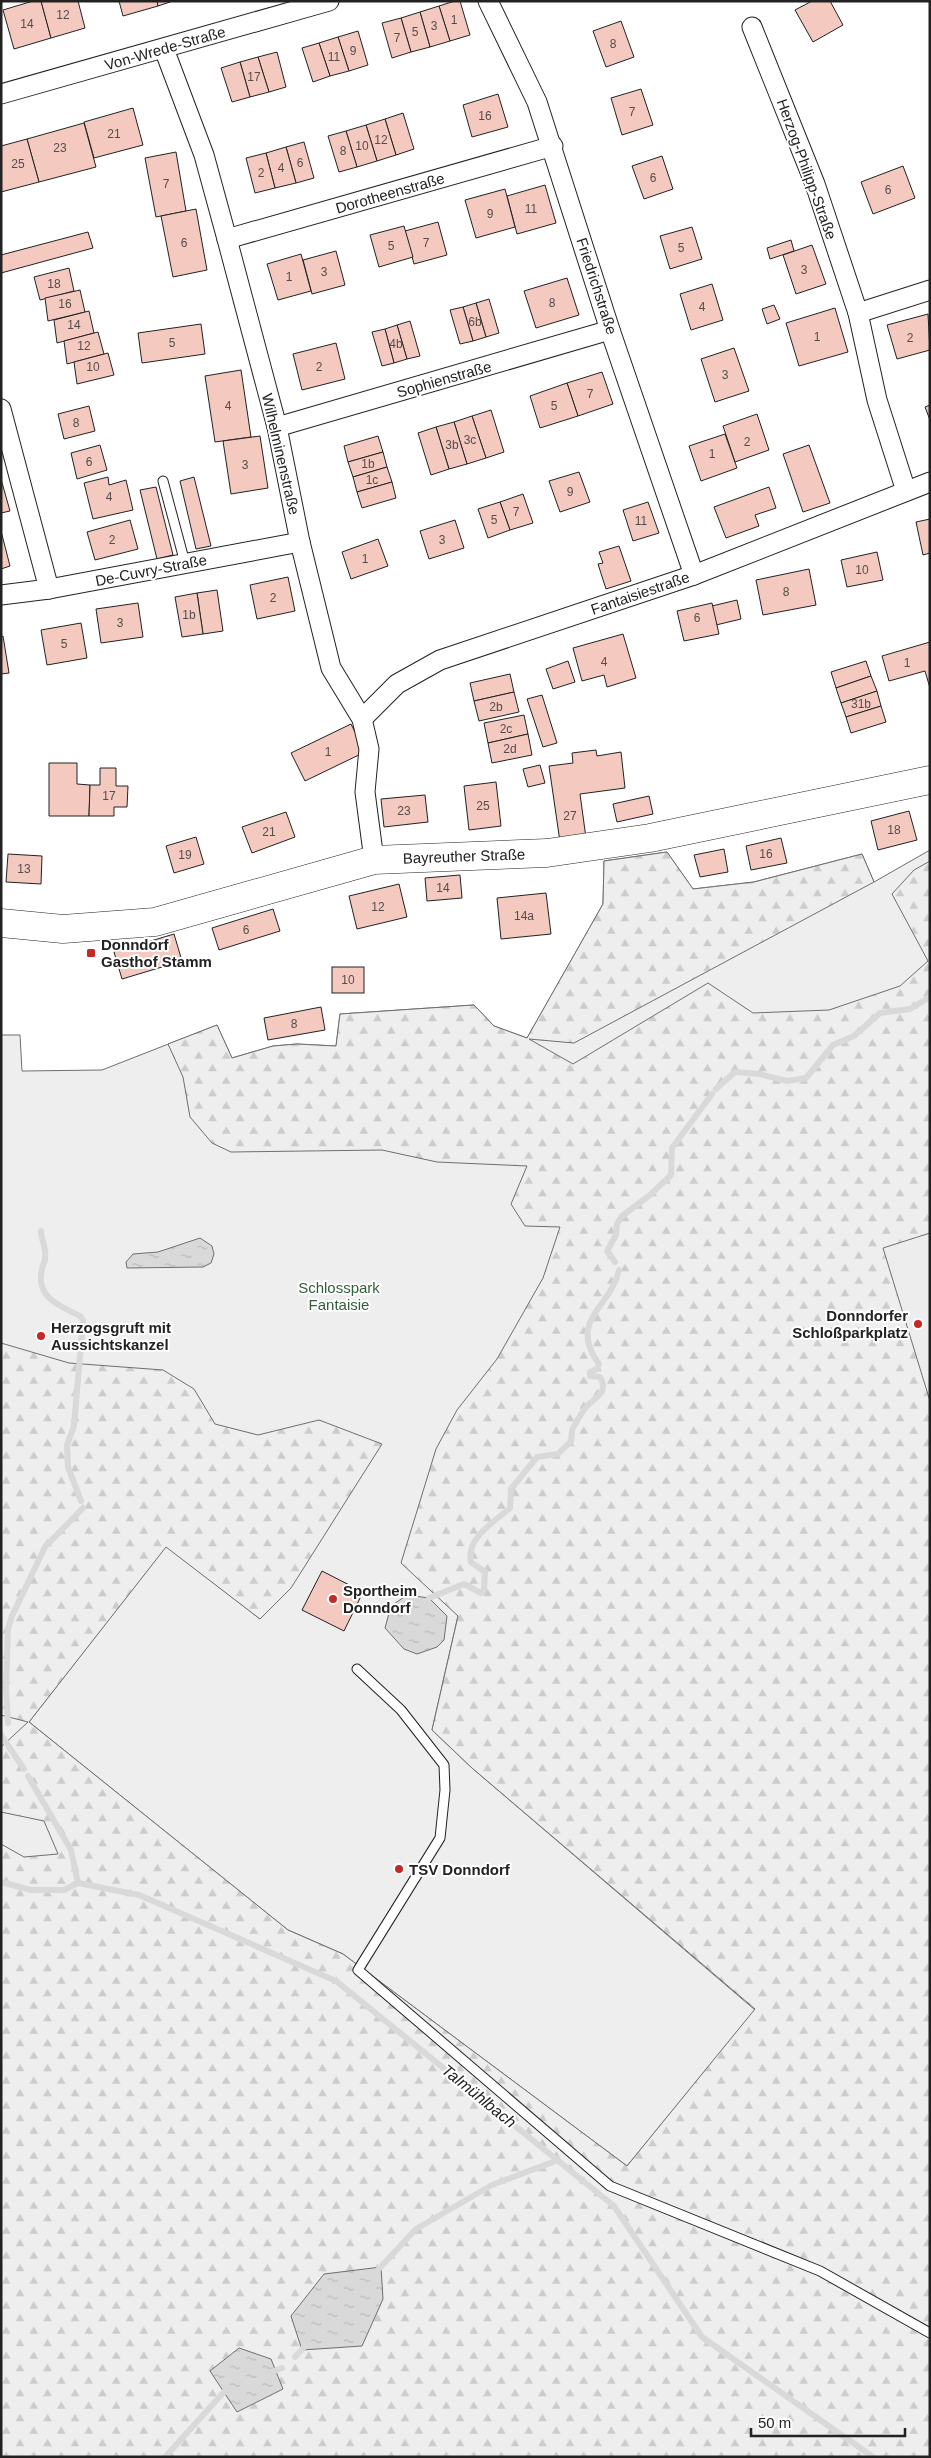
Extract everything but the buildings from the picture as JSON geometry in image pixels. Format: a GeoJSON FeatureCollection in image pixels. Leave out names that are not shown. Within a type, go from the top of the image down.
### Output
{"type":"FeatureCollection","features":[{"type":"Feature","properties":{"kind":"main road","name":"Bayreuther Straße"},"geometry":{"type":"LineString","coordinates":[[1,922],[63,929],[155,922],[374,860],[546,853],[650,838],[930,781]]}},
{"type":"Feature","properties":{"kind":"street","name":"Von-Wrede-Straße"},"geometry":{"type":"LineString","coordinates":[[1,94],[328,1]]}},
{"type":"Feature","properties":{"kind":"street","name":"Friedrichstraße"},"geometry":{"type":"LineString","coordinates":[[488,1],[537,102],[610,330],[694,575]]}},
{"type":"Feature","properties":{"kind":"street","name":"Herzog-Philipp-Straße"},"geometry":{"type":"LineString","coordinates":[[752,27],[815,184],[858,313],[877,400],[906,491]]}},
{"type":"Feature","properties":{"kind":"street","name":"Wilhelminenstraße"},"geometry":{"type":"LineString","coordinates":[[164,49],[204,155],[227,239],[277,427],[300,542],[331,668],[362,718],[369,749],[365,792],[374,860]]}},
{"type":"Feature","properties":{"kind":"street","name":"Dorotheenstraße"},"geometry":{"type":"LineString","coordinates":[[227,239],[552,146]]}},
{"type":"Feature","properties":{"kind":"street"},"geometry":{"type":"LineString","coordinates":[[858,313],[930,290]]}},
{"type":"Feature","properties":{"kind":"street","name":"Sophienstraße"},"geometry":{"type":"LineString","coordinates":[[277,427],[610,330]]}},
{"type":"Feature","properties":{"kind":"street"},"geometry":{"type":"LineString","coordinates":[[1,409],[49,589]]}},
{"type":"Feature","properties":{"kind":"street","name":"Fantaisiestraße"},"geometry":{"type":"LineString","coordinates":[[362,718],[397,684],[440,660],[694,575],[930,482]]}},
{"type":"Feature","properties":{"kind":"street","name":"De-Cuvry-Straße"},"geometry":{"type":"LineString","coordinates":[[1,595],[49,589],[300,542]]}},
{"type":"Feature","properties":{"kind":"lane"},"geometry":{"type":"LineString","coordinates":[[164,482],[184,563]]}},
{"type":"Feature","properties":{"kind":"lane"},"geometry":{"type":"LineString","coordinates":[[357,1669],[402,1710],[444,1765],[445,1790],[440,1838],[358,1970],[610,2186],[820,2271],[930,2333]]}},
{"type":"Feature","properties":{"kind":"green space","name":"Schlosspark Fantaisie"},"geometry":{"type":"Polygon","coordinates":[[[930,850],[930,1230],[458,1616],[432,1730],[472,1768],[755,2010],[627,2166],[343,1954],[288,1930],[29,1722],[166,1546],[260,1619],[164,1509],[26,1683],[28,1724],[94,1873],[1,1887],[1,1035],[20,1035],[22,1071],[102,1070],[217,1025],[232,1058],[273,1046],[297,1044],[336,1046],[340,1014],[474,1005],[494,1026],[527,1038],[603,904],[604,861],[667,852],[693,889],[754,882],[862,854],[874,882],[930,850]]]}},
{"type":"Feature","properties":{"kind":"green space"},"geometry":{"type":"Polygon","coordinates":[[[667,852],[693,889],[754,882],[862,854],[874,882],[574,1043],[529,1039],[573,1064],[708,983],[753,1013],[829,1010],[900,986],[928,961],[892,894],[914,870],[930,861],[930,2457],[1,2457],[1,1844],[24,1857],[58,1854],[44,1821],[1,1812],[1,1747],[28,1722],[1,1715],[1,1343],[69,1363],[163,1370],[194,1389],[215,1424],[258,1435],[319,1420],[382,1444],[291,1588],[260,1619],[166,1547],[29,1722],[288,1930],[343,1954],[627,2166],[755,2009],[472,1768],[432,1730],[458,1616],[401,1563],[436,1449],[457,1410],[497,1359],[543,1278],[560,1227],[525,1226],[511,1204],[527,1166],[437,1162],[382,1150],[231,1152],[212,1143],[190,1117],[183,1077],[168,1044],[217,1025],[232,1058],[273,1046],[297,1044],[336,1046],[340,1014],[474,1005],[494,1026],[527,1038],[603,904],[604,861],[667,852]]]}},
{"type":"Feature","properties":{"kind":"shaded area","name":"Donndorfer Schloßparkplatz"},"geometry":{"type":"Polygon","coordinates":[[[930,1233],[930,1401],[883,1248],[930,1233]]]}},
{"type":"Feature","properties":{"kind":"water"},"geometry":{"type":"Polygon","coordinates":[[[200,1238],[212,1246],[214,1254],[211,1263],[203,1267],[127,1268],[126,1262],[133,1254],[158,1252],[200,1238]]]}},
{"type":"Feature","properties":{"kind":"water"},"geometry":{"type":"Polygon","coordinates":[[[407,1595],[429,1598],[447,1616],[444,1640],[437,1647],[417,1654],[404,1649],[385,1628],[391,1606],[407,1595]]]}},
{"type":"Feature","properties":{"kind":"water"},"geometry":{"type":"Polygon","coordinates":[[[381,2267],[383,2299],[362,2346],[302,2350],[291,2316],[324,2274],[381,2267]]]}},
{"type":"Feature","properties":{"kind":"water"},"geometry":{"type":"Polygon","coordinates":[[[239,2348],[271,2359],[283,2389],[237,2412],[210,2371],[239,2348]]]}},
{"type":"Feature","properties":{"kind":"waterway"},"geometry":{"type":"LineString","coordinates":[[716,1089],[735,1072],[759,1074],[787,1081],[806,1078],[833,1045],[854,1036],[880,1013],[910,1009],[930,997]]}},
{"type":"Feature","properties":{"kind":"waterway"},"geometry":{"type":"LineString","coordinates":[[615,1262],[607,1251],[616,1235],[617,1224],[622,1216],[650,1195],[671,1175],[672,1148],[712,1094]]}},
{"type":"Feature","properties":{"kind":"waterway"},"geometry":{"type":"LineString","coordinates":[[41,1231],[45,1258]]}},
{"type":"Feature","properties":{"kind":"waterway"},"geometry":{"type":"LineString","coordinates":[[45,1260],[41,1272],[43,1289],[54,1302],[80,1316],[83,1320],[74,1426],[67,1445],[68,1467],[81,1501]]}},
{"type":"Feature","properties":{"kind":"waterway"},"geometry":{"type":"LineString","coordinates":[[429,1598],[464,1584],[481,1593],[484,1589],[485,1572],[471,1562],[471,1553],[477,1538],[489,1525],[510,1508],[511,1489],[537,1457],[558,1454],[571,1441],[572,1429],[579,1417],[603,1389],[600,1377],[590,1376],[590,1372],[597,1369],[599,1364],[590,1349],[589,1325],[615,1283],[619,1270]]}},
{"type":"Feature","properties":{"kind":"waterway"},"geometry":{"type":"LineString","coordinates":[[8,1723],[6,1688],[8,1629],[12,1616],[45,1547],[83,1508]]}},
{"type":"Feature","properties":{"kind":"waterway"},"geometry":{"type":"LineString","coordinates":[[1,1735],[24,1769]]}},
{"type":"Feature","properties":{"kind":"waterway"},"geometry":{"type":"LineString","coordinates":[[28,1776],[71,1850],[78,1883]]}},
{"type":"Feature","properties":{"kind":"waterway","name":"Talmühlbach"},"geometry":{"type":"LineString","coordinates":[[1,1882],[31,1890],[64,1890],[78,1883],[139,1895],[336,1981],[614,2206],[702,2337],[873,2457]]}},
{"type":"Feature","properties":{"kind":"waterway"},"geometry":{"type":"LineString","coordinates":[[375,2273],[416,2229],[492,2185],[558,2160]]}},
{"type":"Feature","properties":{"kind":"waterway"},"geometry":{"type":"LineString","coordinates":[[295,2357],[306,2345]]}},
{"type":"Feature","properties":{"kind":"waterway"},"geometry":{"type":"LineString","coordinates":[[269,2373],[282,2368]]}},
{"type":"Feature","properties":{"kind":"waterway"},"geometry":{"type":"LineString","coordinates":[[165,2457],[224,2392],[230,2389]]}},
{"type":"Feature","properties":{"kind":"place","name":"Donndorf Gasthof Stamm"},"geometry":{"type":"Point","coordinates":[91,953]}},
{"type":"Feature","properties":{"kind":"place","name":"Donndorfer Schloßparkplatz"},"geometry":{"type":"Point","coordinates":[918,1324]}},
{"type":"Feature","properties":{"kind":"place","name":"Herzogsgruft mit Aussichtskanzel"},"geometry":{"type":"Point","coordinates":[41,1336]}},
{"type":"Feature","properties":{"kind":"place","name":"Sportheim Donndorf"},"geometry":{"type":"Point","coordinates":[333,1599]}},
{"type":"Feature","properties":{"kind":"place","name":"TSV Donndorf"},"geometry":{"type":"Point","coordinates":[399,1869]}}]}
